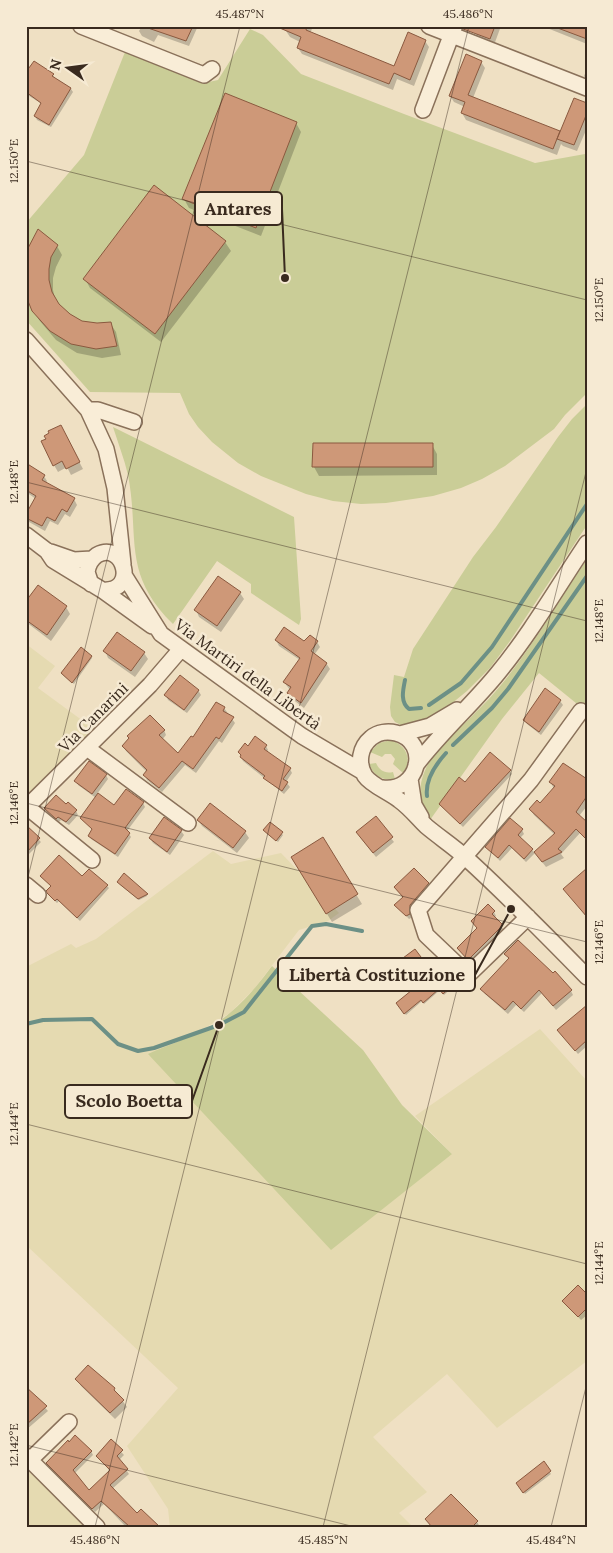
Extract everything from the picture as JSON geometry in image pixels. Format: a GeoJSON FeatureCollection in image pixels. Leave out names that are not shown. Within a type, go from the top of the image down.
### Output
{"type":"FeatureCollection","features":[{"type":"Feature","properties":{"kind":"street"},"geometry":{"type":"LineString","coordinates":[[81,26],[204,75],[212,69]]}},
{"type":"Feature","properties":{"kind":"street"},"geometry":{"type":"LineString","coordinates":[[429,26],[453,31],[587,88]]}},
{"type":"Feature","properties":{"kind":"street"},"geometry":{"type":"LineString","coordinates":[[422,110],[453,31]]}},
{"type":"Feature","properties":{"kind":"street"},"geometry":{"type":"LineString","coordinates":[[26,340],[88,410],[106,449],[115,488],[124,569],[123,580],[116,588],[97,587],[87,572],[111,535],[117,518]]}},
{"type":"Feature","properties":{"kind":"street"},"geometry":{"type":"LineString","coordinates":[[88,410],[98,410],[134,422]]}},
{"type":"Feature","properties":{"kind":"street","name":"Via Martiri della Libertà"},"geometry":{"type":"LineString","coordinates":[[26,535],[48,551],[74,560],[114,555],[124,569],[156,629]]}},
{"type":"Feature","properties":{"kind":"street"},"geometry":{"type":"LineString","coordinates":[[382,788],[397,787],[410,779],[416,765],[436,739],[498,673],[517,649],[587,543]]}},
{"type":"Feature","properties":{"kind":"street","name":"Via Martiri della Libertà"},"geometry":{"type":"LineString","coordinates":[[48,551],[53,560],[97,587],[302,736],[363,772],[369,780],[400,801],[464,856],[587,977]]}},
{"type":"Feature","properties":{"kind":"street","name":"Via Canarini"},"geometry":{"type":"LineString","coordinates":[[26,807],[150,684],[181,649]]}},
{"type":"Feature","properties":{"kind":"street"},"geometry":{"type":"LineString","coordinates":[[400,734],[430,726],[473,700]]}},
{"type":"Feature","properties":{"kind":"street"},"geometry":{"type":"LineString","coordinates":[[528,917],[468,975],[426,935],[418,910],[531,780],[581,712]]}},
{"type":"Feature","properties":{"kind":"street"},"geometry":{"type":"LineString","coordinates":[[363,772],[361,762],[364,747],[370,739],[390,732],[400,734],[409,740],[415,749],[416,765]]}},
{"type":"Feature","properties":{"kind":"street","name":"Via Martiri della Libertà"},"geometry":{"type":"LineString","coordinates":[[320,747],[351,750],[364,747]]}},
{"type":"Feature","properties":{"kind":"street"},"geometry":{"type":"LineString","coordinates":[[87,748],[188,822]]}},
{"type":"Feature","properties":{"kind":"street","name":"Via Martiri della Libertà"},"geometry":{"type":"LineString","coordinates":[[410,779],[414,805],[427,826]]}},
{"type":"Feature","properties":{"kind":"street"},"geometry":{"type":"LineString","coordinates":[[26,807],[92,860]]}},
{"type":"Feature","properties":{"kind":"street"},"geometry":{"type":"LineString","coordinates":[[70,1422],[28,1458],[97,1527]]}},
{"type":"Feature","properties":{"kind":"shaded area"},"geometry":{"type":"Polygon","coordinates":[[[26,644],[55,666],[38,688],[94,729],[26,797],[26,644]]]}},
{"type":"Feature","properties":{"kind":"shaded area"},"geometry":{"type":"Polygon","coordinates":[[[213,851],[231,864],[281,853],[339,913],[328,921],[299,930],[254,989],[230,1013],[195,1034],[148,1055],[452,1154],[415,1116],[540,1029],[587,1081],[587,1361],[497,1428],[447,1374],[373,1437],[427,1492],[399,1513],[413,1527],[170,1527],[168,1509],[127,1446],[178,1388],[26,1245],[26,967],[71,944],[76,948],[96,939],[213,851]]]}},
{"type":"Feature","properties":{"kind":"shaded area"},"geometry":{"type":"Polygon","coordinates":[[[26,1463],[90,1527],[26,1527],[26,1463]]]}},
{"type":"Feature","properties":{"kind":"green space"},"geometry":{"type":"Polygon","coordinates":[[[250,29],[263,35],[301,74],[535,163],[585,154],[587,152],[587,393],[554,429],[505,466],[482,479],[461,488],[433,496],[386,503],[361,504],[333,501],[306,494],[261,476],[238,463],[212,442],[198,427],[189,414],[180,393],[90,392],[26,320],[26,223],[84,155],[125,52],[204,83],[218,80],[250,29]]]}},
{"type":"Feature","properties":{"kind":"green space"},"geometry":{"type":"Polygon","coordinates":[[[587,404],[587,525],[490,668],[467,691],[445,709],[425,721],[403,726],[395,722],[391,716],[390,707],[394,675],[404,677],[413,649],[473,557],[558,437],[587,404]]]}},
{"type":"Feature","properties":{"kind":"green space"},"geometry":{"type":"Polygon","coordinates":[[[113,427],[294,517],[301,619],[299,625],[251,593],[251,584],[217,561],[173,624],[146,588],[139,571],[128,475],[113,427]]]}},
{"type":"Feature","properties":{"kind":"green space"},"geometry":{"type":"Polygon","coordinates":[[[587,559],[587,712],[539,673],[502,719],[430,820],[422,803],[420,792],[428,764],[439,748],[498,689],[513,670],[587,559]]]}},
{"type":"Feature","properties":{"kind":"green space"},"geometry":{"type":"Polygon","coordinates":[[[391,740],[401,745],[408,758],[403,773],[393,764],[395,759],[391,754],[385,754],[382,757],[370,752],[379,743],[391,740]]]}},
{"type":"Feature","properties":{"kind":"green space"},"geometry":{"type":"Polygon","coordinates":[[[376,763],[383,771],[393,772],[395,779],[386,779],[376,775],[369,764],[376,763]]]}},
{"type":"Feature","properties":{"kind":"green space"},"geometry":{"type":"Polygon","coordinates":[[[272,966],[363,1050],[402,1105],[452,1154],[331,1250],[148,1054],[191,1036],[223,1019],[248,996],[272,966]]]}},
{"type":"Feature","properties":{"kind":"building"},"geometry":{"type":"Polygon","coordinates":[[[148,26],[193,26],[186,41],[148,28],[148,26]]]}},
{"type":"Feature","properties":{"kind":"building"},"geometry":{"type":"Polygon","coordinates":[[[275,26],[307,26],[306,30],[394,66],[408,32],[426,40],[410,80],[394,73],[389,84],[297,48],[301,37],[275,26]]]}},
{"type":"Feature","properties":{"kind":"building"},"geometry":{"type":"Polygon","coordinates":[[[463,26],[495,26],[490,39],[463,29],[463,26]]]}},
{"type":"Feature","properties":{"kind":"building"},"geometry":{"type":"Polygon","coordinates":[[[587,26],[587,39],[555,27],[587,26]]]}},
{"type":"Feature","properties":{"kind":"building"},"geometry":{"type":"Polygon","coordinates":[[[466,54],[482,61],[468,95],[560,131],[553,149],[461,113],[465,102],[449,96],[466,54]]]}},
{"type":"Feature","properties":{"kind":"building"},"geometry":{"type":"Polygon","coordinates":[[[34,61],[54,74],[52,76],[71,88],[49,125],[34,116],[41,103],[26,92],[26,72],[34,61]]]}},
{"type":"Feature","properties":{"kind":"building"},"geometry":{"type":"Polygon","coordinates":[[[225,93],[297,122],[256,228],[182,199],[225,93]]]}},
{"type":"Feature","properties":{"kind":"building"},"geometry":{"type":"Polygon","coordinates":[[[574,98],[587,103],[587,113],[574,145],[557,139],[574,98]]]}},
{"type":"Feature","properties":{"kind":"building"},"geometry":{"type":"Polygon","coordinates":[[[154,185],[226,241],[155,334],[83,279],[154,185]]]}},
{"type":"Feature","properties":{"kind":"building"},"geometry":{"type":"Polygon","coordinates":[[[38,229],[58,245],[51,257],[49,280],[52,292],[59,304],[70,314],[82,321],[111,322],[117,346],[96,349],[71,344],[50,331],[32,311],[26,296],[26,252],[38,229]]]}},
{"type":"Feature","properties":{"kind":"building"},"geometry":{"type":"Polygon","coordinates":[[[61,425],[80,462],[66,469],[62,461],[53,466],[41,441],[46,439],[44,436],[49,433],[48,431],[61,425]]]}},
{"type":"Feature","properties":{"kind":"building"},"geometry":{"type":"Polygon","coordinates":[[[313,443],[433,443],[433,467],[312,467],[313,443]]]}},
{"type":"Feature","properties":{"kind":"building"},"geometry":{"type":"Polygon","coordinates":[[[26,463],[45,475],[42,480],[75,498],[67,512],[62,509],[55,521],[47,517],[42,526],[26,518],[26,514],[36,496],[26,490],[26,463]]]}},
{"type":"Feature","properties":{"kind":"building"},"geometry":{"type":"Polygon","coordinates":[[[218,576],[241,592],[217,626],[194,610],[218,576]]]}},
{"type":"Feature","properties":{"kind":"building"},"geometry":{"type":"Polygon","coordinates":[[[38,585],[67,606],[47,635],[26,620],[26,601],[38,585]]]}},
{"type":"Feature","properties":{"kind":"building"},"geometry":{"type":"Polygon","coordinates":[[[284,627],[304,641],[310,635],[318,641],[311,651],[327,663],[301,703],[287,693],[291,687],[283,682],[300,658],[275,640],[284,627]]]}},
{"type":"Feature","properties":{"kind":"building"},"geometry":{"type":"Polygon","coordinates":[[[117,632],[145,652],[131,671],[103,651],[117,632]]]}},
{"type":"Feature","properties":{"kind":"building"},"geometry":{"type":"Polygon","coordinates":[[[81,647],[92,656],[72,683],[61,673],[81,647]]]}},
{"type":"Feature","properties":{"kind":"building"},"geometry":{"type":"Polygon","coordinates":[[[180,675],[199,690],[184,710],[164,695],[180,675]]]}},
{"type":"Feature","properties":{"kind":"building"},"geometry":{"type":"Polygon","coordinates":[[[545,688],[561,700],[539,732],[523,720],[545,688]]]}},
{"type":"Feature","properties":{"kind":"building"},"geometry":{"type":"Polygon","coordinates":[[[216,702],[225,707],[223,711],[234,717],[219,739],[216,737],[193,769],[182,761],[159,788],[143,775],[147,770],[122,746],[129,738],[127,736],[150,715],[165,730],[159,735],[178,753],[191,736],[193,737],[216,702]]]}},
{"type":"Feature","properties":{"kind":"building"},"geometry":{"type":"Polygon","coordinates":[[[255,736],[267,745],[264,749],[291,768],[283,779],[288,782],[282,791],[263,778],[265,776],[240,757],[241,755],[238,752],[245,743],[248,746],[255,736]]]}},
{"type":"Feature","properties":{"kind":"building"},"geometry":{"type":"Polygon","coordinates":[[[490,752],[511,770],[460,824],[439,804],[459,777],[465,782],[490,752]]]}},
{"type":"Feature","properties":{"kind":"building"},"geometry":{"type":"Polygon","coordinates":[[[89,761],[107,774],[92,794],[74,781],[89,761]]]}},
{"type":"Feature","properties":{"kind":"building"},"geometry":{"type":"Polygon","coordinates":[[[563,763],[587,779],[587,796],[576,812],[587,822],[587,840],[576,829],[558,849],[562,852],[542,862],[534,852],[555,833],[529,809],[537,800],[540,803],[555,786],[549,782],[563,763]]]}},
{"type":"Feature","properties":{"kind":"building"},"geometry":{"type":"Polygon","coordinates":[[[126,789],[144,802],[125,828],[130,833],[115,854],[88,836],[92,829],[80,818],[98,793],[114,805],[126,789]]]}},
{"type":"Feature","properties":{"kind":"building"},"geometry":{"type":"Polygon","coordinates":[[[56,795],[66,804],[68,802],[77,810],[66,822],[58,817],[56,819],[44,808],[56,795]]]}},
{"type":"Feature","properties":{"kind":"building"},"geometry":{"type":"Polygon","coordinates":[[[210,803],[246,831],[233,848],[197,820],[210,803]]]}},
{"type":"Feature","properties":{"kind":"building"},"geometry":{"type":"Polygon","coordinates":[[[376,816],[393,837],[373,853],[356,832],[376,816]]]}},
{"type":"Feature","properties":{"kind":"building"},"geometry":{"type":"Polygon","coordinates":[[[164,817],[182,830],[167,852],[149,838],[164,817]]]}},
{"type":"Feature","properties":{"kind":"building"},"geometry":{"type":"Polygon","coordinates":[[[510,818],[523,829],[518,835],[533,849],[524,859],[509,845],[498,858],[485,847],[510,818]]]}},
{"type":"Feature","properties":{"kind":"building"},"geometry":{"type":"Polygon","coordinates":[[[270,822],[283,832],[276,841],[263,830],[270,822]]]}},
{"type":"Feature","properties":{"kind":"building"},"geometry":{"type":"Polygon","coordinates":[[[26,825],[40,838],[26,853],[26,825]]]}},
{"type":"Feature","properties":{"kind":"building"},"geometry":{"type":"Polygon","coordinates":[[[323,837],[358,894],[326,914],[291,857],[323,837]]]}},
{"type":"Feature","properties":{"kind":"building"},"geometry":{"type":"Polygon","coordinates":[[[59,855],[82,876],[89,869],[108,885],[77,918],[57,899],[55,901],[47,893],[46,891],[51,886],[40,876],[59,855]]]}},
{"type":"Feature","properties":{"kind":"building"},"geometry":{"type":"Polygon","coordinates":[[[414,868],[429,883],[410,905],[410,914],[406,916],[394,905],[403,897],[394,887],[414,868]]]}},
{"type":"Feature","properties":{"kind":"building"},"geometry":{"type":"Polygon","coordinates":[[[587,868],[587,917],[563,889],[587,868]]]}},
{"type":"Feature","properties":{"kind":"building"},"geometry":{"type":"Polygon","coordinates":[[[124,873],[148,894],[138,899],[117,882],[124,873]]]}},
{"type":"Feature","properties":{"kind":"building"},"geometry":{"type":"Polygon","coordinates":[[[488,904],[495,911],[492,914],[503,925],[468,960],[457,948],[477,928],[471,921],[488,904]]]}},
{"type":"Feature","properties":{"kind":"building"},"geometry":{"type":"Polygon","coordinates":[[[518,940],[553,973],[555,971],[572,990],[553,1006],[539,990],[521,1009],[513,1001],[505,1010],[480,989],[509,958],[504,954],[518,940]]]}},
{"type":"Feature","properties":{"kind":"building"},"geometry":{"type":"Polygon","coordinates":[[[415,949],[427,965],[433,959],[454,984],[443,994],[439,989],[423,1003],[421,1000],[404,1014],[396,1003],[412,990],[406,984],[416,975],[403,958],[415,949]]]}},
{"type":"Feature","properties":{"kind":"building"},"geometry":{"type":"Polygon","coordinates":[[[587,1005],[587,1040],[575,1051],[557,1030],[587,1005]]]}},
{"type":"Feature","properties":{"kind":"building"},"geometry":{"type":"Polygon","coordinates":[[[578,1285],[587,1294],[587,1308],[578,1317],[562,1301],[578,1285]]]}},
{"type":"Feature","properties":{"kind":"building"},"geometry":{"type":"Polygon","coordinates":[[[88,1365],[115,1388],[114,1390],[124,1400],[110,1413],[75,1379],[88,1365]]]}},
{"type":"Feature","properties":{"kind":"building"},"geometry":{"type":"Polygon","coordinates":[[[26,1387],[47,1406],[26,1425],[26,1387]]]}},
{"type":"Feature","properties":{"kind":"building"},"geometry":{"type":"Polygon","coordinates":[[[75,1435],[92,1451],[73,1470],[89,1490],[110,1470],[96,1456],[111,1439],[123,1450],[117,1456],[128,1469],[110,1485],[137,1513],[141,1509],[160,1527],[130,1527],[101,1501],[92,1509],[46,1463],[75,1435]]]}},
{"type":"Feature","properties":{"kind":"building"},"geometry":{"type":"Polygon","coordinates":[[[544,1461],[551,1471],[523,1493],[516,1483],[544,1461]]]}},
{"type":"Feature","properties":{"kind":"building"},"geometry":{"type":"Polygon","coordinates":[[[451,1494],[478,1521],[472,1527],[432,1527],[425,1519],[451,1494]]]}},
{"type":"Feature","properties":{"kind":"waterway"},"geometry":{"type":"LineString","coordinates":[[429,705],[461,683],[492,647],[587,504]]}},
{"type":"Feature","properties":{"kind":"waterway"},"geometry":{"type":"LineString","coordinates":[[453,745],[492,708],[508,689],[587,576]]}},
{"type":"Feature","properties":{"kind":"waterway"},"geometry":{"type":"LineString","coordinates":[[405,680],[404,703],[409,709],[421,708]]}},
{"type":"Feature","properties":{"kind":"waterway"},"geometry":{"type":"LineString","coordinates":[[427,796],[429,778],[446,753]]}},
{"type":"Feature","properties":{"kind":"waterway"},"geometry":{"type":"LineString","coordinates":[[26,1024],[43,1020],[92,1019],[118,1044],[138,1051],[154,1048],[219,1025],[244,1012],[312,926],[326,924],[362,931]]}},
{"type":"Feature","properties":{"kind":"place","name":"Antares"},"geometry":{"type":"Point","coordinates":[285,278]}},
{"type":"Feature","properties":{"kind":"place","name":"Libertà Costituzione"},"geometry":{"type":"Point","coordinates":[511,909]}},
{"type":"Feature","properties":{"kind":"place","name":"Scolo Boetta"},"geometry":{"type":"Point","coordinates":[219,1025]}}]}
